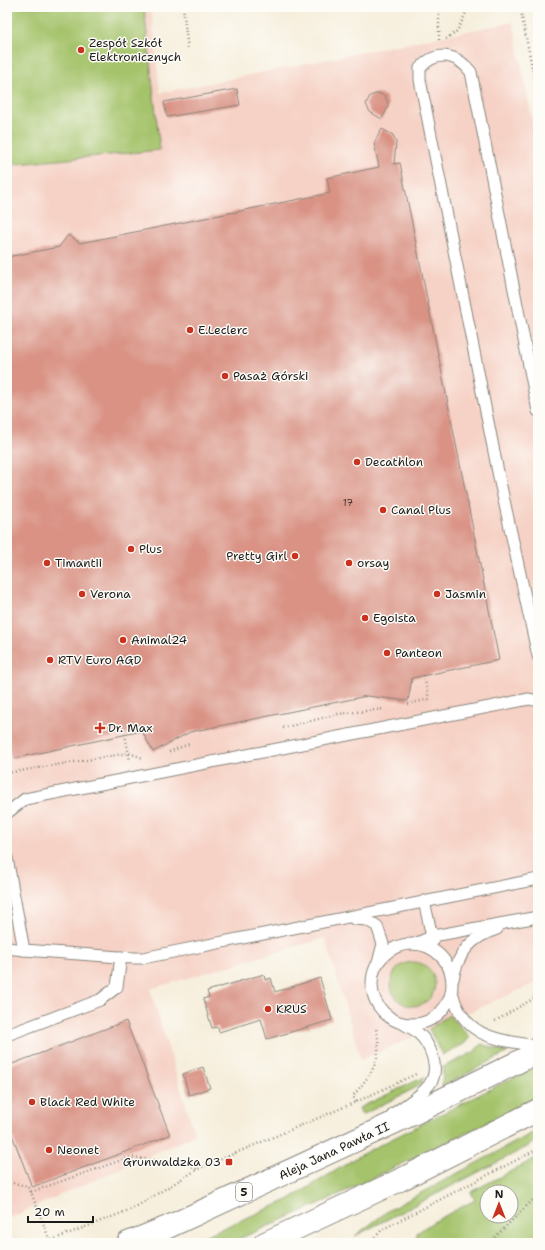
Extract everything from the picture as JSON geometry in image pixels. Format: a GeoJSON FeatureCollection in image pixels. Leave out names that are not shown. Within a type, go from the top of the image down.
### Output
{"type":"FeatureCollection","features":[{"type":"Feature","properties":{"kind":"main road","name":"Aleja Jana Pawła II"},"geometry":{"type":"LineString","coordinates":[[128,1243],[168,1227],[417,1112],[538,1052]]}},
{"type":"Feature","properties":{"kind":"main road"},"geometry":{"type":"LineString","coordinates":[[265,1243],[400,1180],[538,1110]]}},
{"type":"Feature","properties":{"kind":"lane"},"geometry":{"type":"LineString","coordinates":[[538,411],[471,72],[464,63],[454,57],[440,57],[427,60],[420,68],[420,80],[500,482],[538,652]]}},
{"type":"Feature","properties":{"kind":"lane"},"geometry":{"type":"LineString","coordinates":[[7,813],[25,799],[529,699],[538,701]]}},
{"type":"Feature","properties":{"kind":"lane"},"geometry":{"type":"LineString","coordinates":[[7,858],[24,950]]}},
{"type":"Feature","properties":{"kind":"lane"},"geometry":{"type":"LineString","coordinates":[[7,948],[143,958],[538,879]]}},
{"type":"Feature","properties":{"kind":"lane"},"geometry":{"type":"LineString","coordinates":[[424,901],[433,936],[433,950]]}},
{"type":"Feature","properties":{"kind":"lane"},"geometry":{"type":"LineString","coordinates":[[415,944],[433,936],[538,917]]}},
{"type":"Feature","properties":{"kind":"lane"},"geometry":{"type":"LineString","coordinates":[[338,918],[367,920],[377,926],[383,944],[379,960],[373,972],[371,986],[374,999],[380,1010],[391,1019],[417,1032],[431,1052],[434,1065],[430,1084],[422,1093],[358,1139]]}},
{"type":"Feature","properties":{"kind":"lane"},"geometry":{"type":"LineString","coordinates":[[403,1024],[417,1024],[429,1021],[444,1009],[452,986],[456,964],[463,950],[474,940],[493,930],[524,920]]}},
{"type":"Feature","properties":{"kind":"lane"},"geometry":{"type":"LineString","coordinates":[[379,960],[388,950],[401,945],[415,944],[428,946],[446,962],[451,971],[456,1006],[464,1018],[482,1034],[497,1040],[538,1046]]}},
{"type":"Feature","properties":{"kind":"lane"},"geometry":{"type":"LineString","coordinates":[[7,1035],[100,1000],[117,987],[121,957]]}},
{"type":"Feature","properties":{"kind":"path"},"geometry":{"type":"LineString","coordinates":[[183,7],[188,50]]}},
{"type":"Feature","properties":{"kind":"path"},"geometry":{"type":"LineString","coordinates":[[438,7],[439,44],[457,31],[469,7]]}},
{"type":"Feature","properties":{"kind":"path"},"geometry":{"type":"LineString","coordinates":[[520,7],[538,97]]}},
{"type":"Feature","properties":{"kind":"path"},"geometry":{"type":"LineString","coordinates":[[424,675],[432,718]]}},
{"type":"Feature","properties":{"kind":"path"},"geometry":{"type":"LineString","coordinates":[[401,706],[429,699]]}},
{"type":"Feature","properties":{"kind":"path"},"geometry":{"type":"LineString","coordinates":[[283,728],[338,714],[386,709]]}},
{"type":"Feature","properties":{"kind":"path"},"geometry":{"type":"LineString","coordinates":[[125,734],[134,777]]}},
{"type":"Feature","properties":{"kind":"path"},"geometry":{"type":"LineString","coordinates":[[162,755],[189,744]]}},
{"type":"Feature","properties":{"kind":"path"},"geometry":{"type":"LineString","coordinates":[[7,773],[129,753],[149,758]]}},
{"type":"Feature","properties":{"kind":"path"},"geometry":{"type":"LineString","coordinates":[[490,1024],[538,996]]}},
{"type":"Feature","properties":{"kind":"path"},"geometry":{"type":"LineString","coordinates":[[356,1102],[353,1096],[371,1073],[379,1052],[376,1029]]}},
{"type":"Feature","properties":{"kind":"path"},"geometry":{"type":"LineString","coordinates":[[44,1243],[132,1209],[198,1169],[356,1102],[418,1073]]}},
{"type":"Feature","properties":{"kind":"path"},"geometry":{"type":"LineString","coordinates":[[369,1243],[383,1229],[538,1150]]}},
{"type":"Feature","properties":{"kind":"path"},"geometry":{"type":"LineString","coordinates":[[532,1152],[538,1155]]}},
{"type":"Feature","properties":{"kind":"path"},"geometry":{"type":"LineString","coordinates":[[31,1192],[130,1157],[190,1165],[198,1169]]}},
{"type":"Feature","properties":{"kind":"path"},"geometry":{"type":"LineString","coordinates":[[13,1183],[27,1186],[31,1192],[50,1241]]}},
{"type":"Feature","properties":{"kind":"path"},"geometry":{"type":"LineString","coordinates":[[489,1243],[538,1195]]}},
{"type":"Feature","properties":{"kind":"shaded area","name":"E.Leclerc"},"geometry":{"type":"Polygon","coordinates":[[[7,7],[151,7],[160,93],[513,22],[538,150],[538,982],[361,1060],[325,938],[150,989],[195,1135],[7,1219],[7,7]]]}},
{"type":"Feature","properties":{"kind":"green space","name":"Zespół Szkół Elektronicznych"},"geometry":{"type":"Polygon","coordinates":[[[7,7],[144,7],[160,150],[7,165],[7,7]]]}},
{"type":"Feature","properties":{"kind":"green space"},"geometry":{"type":"Polygon","coordinates":[[[417,962],[429,968],[434,976],[434,992],[429,1000],[421,1005],[409,1006],[397,1000],[392,992],[391,980],[397,968],[405,963],[417,962]]]}},
{"type":"Feature","properties":{"kind":"green space"},"geometry":{"type":"Polygon","coordinates":[[[449,1015],[470,1037],[464,1044],[442,1055],[429,1029],[449,1015]]]}},
{"type":"Feature","properties":{"kind":"green space"},"geometry":{"type":"Polygon","coordinates":[[[481,1044],[508,1052],[442,1087],[443,1067],[474,1052],[481,1044]]]}},
{"type":"Feature","properties":{"kind":"green space"},"geometry":{"type":"Polygon","coordinates":[[[538,1065],[538,1097],[489,1122],[325,1201],[230,1243],[188,1243],[288,1200],[364,1153],[538,1065]]]}},
{"type":"Feature","properties":{"kind":"green space"},"geometry":{"type":"Polygon","coordinates":[[[424,1077],[420,1084],[415,1088],[362,1115],[359,1108],[424,1077]]]}},
{"type":"Feature","properties":{"kind":"green space"},"geometry":{"type":"Polygon","coordinates":[[[538,1130],[538,1139],[527,1147],[355,1236],[389,1210],[538,1130]]]}},
{"type":"Feature","properties":{"kind":"green space"},"geometry":{"type":"Polygon","coordinates":[[[538,1157],[538,1243],[415,1243],[417,1233],[433,1222],[475,1200],[471,1192],[479,1188],[479,1224],[519,1224],[519,1184],[486,1184],[538,1157]]]}},
{"type":"Feature","properties":{"kind":"building"},"geometry":{"type":"Polygon","coordinates":[[[237,89],[240,105],[167,117],[164,102],[237,89]]]}},
{"type":"Feature","properties":{"kind":"building"},"geometry":{"type":"Polygon","coordinates":[[[378,93],[385,96],[388,103],[388,107],[382,119],[370,112],[366,104],[370,96],[378,93]]]}},
{"type":"Feature","properties":{"kind":"building","name":"Pasaż Górski"},"geometry":{"type":"Polygon","coordinates":[[[382,129],[393,135],[396,142],[394,164],[400,163],[499,660],[412,678],[408,701],[367,696],[190,732],[153,752],[142,731],[11,759],[7,738],[7,257],[59,247],[68,235],[80,243],[330,193],[327,178],[379,167],[374,143],[382,129]]]}},
{"type":"Feature","properties":{"kind":"building","name":"KRUS"},"geometry":{"type":"Polygon","coordinates":[[[264,974],[265,980],[271,978],[275,992],[320,978],[332,1020],[267,1039],[261,1019],[219,1032],[218,1027],[212,1028],[203,999],[209,997],[207,991],[264,974]]]}},
{"type":"Feature","properties":{"kind":"building"},"geometry":{"type":"Polygon","coordinates":[[[126,1021],[170,1135],[32,1187],[7,1122],[7,1066],[126,1021]]]}},
{"type":"Feature","properties":{"kind":"building"},"geometry":{"type":"Polygon","coordinates":[[[203,1067],[210,1088],[189,1095],[183,1074],[203,1067]]]}},
{"type":"Feature","properties":{"kind":"place","name":"Zespół Szkół Elektronicznych"},"geometry":{"type":"Point","coordinates":[81,50]}},
{"type":"Feature","properties":{"kind":"place","name":"E.Leclerc"},"geometry":{"type":"Point","coordinates":[190,330]}},
{"type":"Feature","properties":{"kind":"place","name":"Pasaż Górski"},"geometry":{"type":"Point","coordinates":[225,376]}},
{"type":"Feature","properties":{"kind":"place","name":"Decathlon"},"geometry":{"type":"Point","coordinates":[357,462]}},
{"type":"Feature","properties":{"kind":"place","name":"Canal Plus"},"geometry":{"type":"Point","coordinates":[383,510]}},
{"type":"Feature","properties":{"kind":"place","name":"Plus"},"geometry":{"type":"Point","coordinates":[131,549]}},
{"type":"Feature","properties":{"kind":"place","name":"Pretty Girl"},"geometry":{"type":"Point","coordinates":[295,556]}},
{"type":"Feature","properties":{"kind":"place","name":"Timantii"},"geometry":{"type":"Point","coordinates":[47,563]}},
{"type":"Feature","properties":{"kind":"place","name":"orsay"},"geometry":{"type":"Point","coordinates":[349,563]}},
{"type":"Feature","properties":{"kind":"place","name":"Verona"},"geometry":{"type":"Point","coordinates":[82,594]}},
{"type":"Feature","properties":{"kind":"place","name":"Jasmin"},"geometry":{"type":"Point","coordinates":[437,594]}},
{"type":"Feature","properties":{"kind":"place","name":"Egoista"},"geometry":{"type":"Point","coordinates":[365,618]}},
{"type":"Feature","properties":{"kind":"place","name":"Animal24"},"geometry":{"type":"Point","coordinates":[123,640]}},
{"type":"Feature","properties":{"kind":"place","name":"Panteon"},"geometry":{"type":"Point","coordinates":[387,653]}},
{"type":"Feature","properties":{"kind":"place","name":"RTV Euro AGD"},"geometry":{"type":"Point","coordinates":[50,660]}},
{"type":"Feature","properties":{"kind":"place","name":"Dr. Max"},"geometry":{"type":"Point","coordinates":[100,728]}},
{"type":"Feature","properties":{"kind":"place","name":"KRUS"},"geometry":{"type":"Point","coordinates":[268,1009]}},
{"type":"Feature","properties":{"kind":"place","name":"Black Red White"},"geometry":{"type":"Point","coordinates":[32,1102]}},
{"type":"Feature","properties":{"kind":"place","name":"Neonet"},"geometry":{"type":"Point","coordinates":[49,1150]}},
{"type":"Feature","properties":{"kind":"place","name":"Grunwaldzka 03"},"geometry":{"type":"Point","coordinates":[229,1162]}}]}
